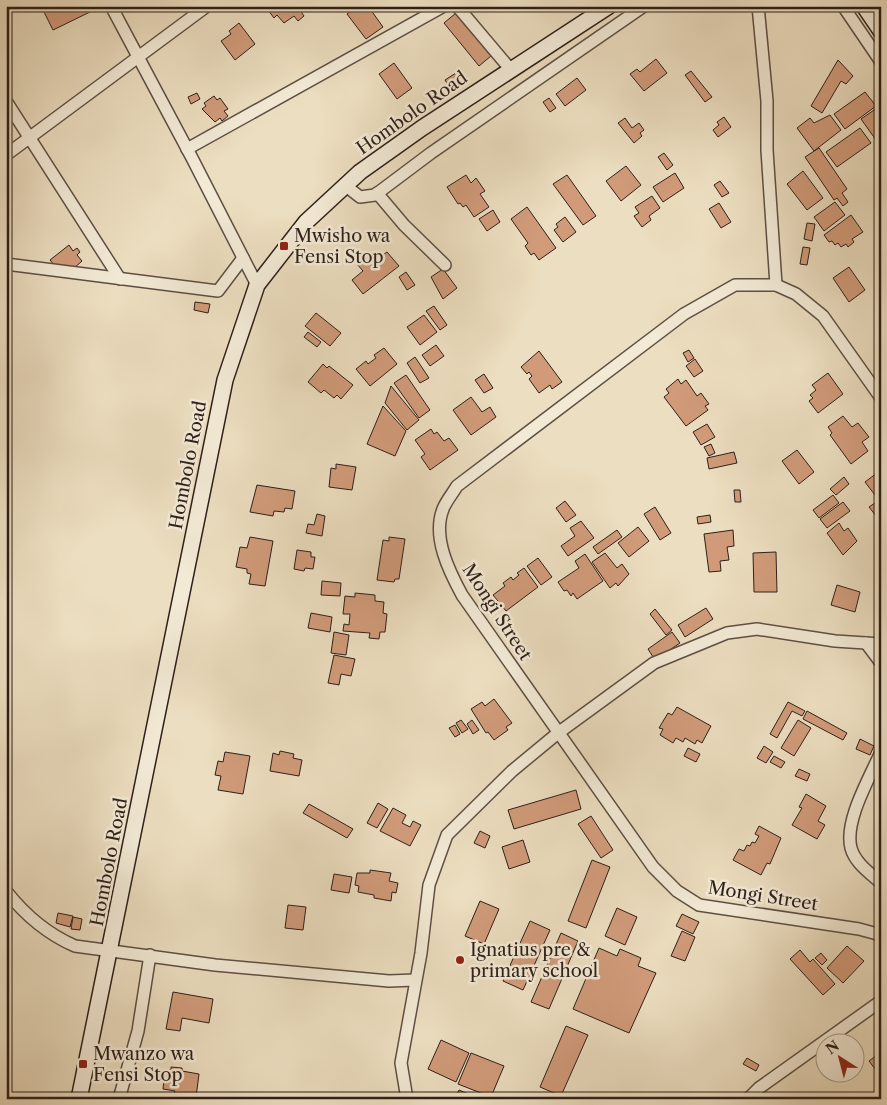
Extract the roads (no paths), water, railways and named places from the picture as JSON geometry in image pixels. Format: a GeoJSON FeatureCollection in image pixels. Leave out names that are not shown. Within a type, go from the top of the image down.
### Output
{"type":"FeatureCollection","features":[{"type":"Feature","properties":{"kind":"street"},"geometry":{"type":"LineString","coordinates":[[110,6],[257,284]]}},
{"type":"Feature","properties":{"kind":"street"},"geometry":{"type":"LineString","coordinates":[[6,155],[207,6]]}},
{"type":"Feature","properties":{"kind":"street"},"geometry":{"type":"LineString","coordinates":[[187,149],[444,6]]}},
{"type":"Feature","properties":{"kind":"street"},"geometry":{"type":"LineString","coordinates":[[457,6],[511,70]]}},
{"type":"Feature","properties":{"kind":"street","name":"Hombolo Road"},"geometry":{"type":"LineString","coordinates":[[80,1099],[225,380],[257,284],[306,222],[360,172],[422,128],[609,6]]}},
{"type":"Feature","properties":{"kind":"street"},"geometry":{"type":"LineString","coordinates":[[346,186],[360,197],[366,198],[377,193],[431,153],[644,6]]}},
{"type":"Feature","properties":{"kind":"street"},"geometry":{"type":"LineString","coordinates":[[758,6],[767,101],[767,150],[776,284]]}},
{"type":"Feature","properties":{"kind":"street"},"geometry":{"type":"LineString","coordinates":[[843,6],[881,62]]}},
{"type":"Feature","properties":{"kind":"street"},"geometry":{"type":"LineString","coordinates":[[864,6],[881,31]]}},
{"type":"Feature","properties":{"kind":"street"},"geometry":{"type":"LineString","coordinates":[[6,101],[120,280]]}},
{"type":"Feature","properties":{"kind":"street"},"geometry":{"type":"LineString","coordinates":[[377,193],[404,225],[445,265]]}},
{"type":"Feature","properties":{"kind":"street"},"geometry":{"type":"LineString","coordinates":[[6,264],[218,291],[243,258]]}},
{"type":"Feature","properties":{"kind":"street","name":"Mongi Street"},"geometry":{"type":"LineString","coordinates":[[881,398],[823,316],[796,294],[776,284],[735,285],[684,314],[457,486],[442,509],[440,532],[447,568],[462,595],[653,867],[676,891],[699,905],[859,929],[881,935]]}},
{"type":"Feature","properties":{"kind":"street"},"geometry":{"type":"LineString","coordinates":[[406,1099],[402,1063],[421,953],[430,886],[447,835],[512,771],[558,733],[654,663],[727,633],[757,629],[835,641],[881,644]]}},
{"type":"Feature","properties":{"kind":"street"},"geometry":{"type":"LineString","coordinates":[[866,643],[881,663]]}},
{"type":"Feature","properties":{"kind":"street"},"geometry":{"type":"LineString","coordinates":[[881,752],[851,819],[850,833],[851,848],[860,864],[881,883]]}},
{"type":"Feature","properties":{"kind":"street"},"geometry":{"type":"LineString","coordinates":[[6,891],[18,906],[58,939],[75,946],[243,967],[389,981],[415,980]]}},
{"type":"Feature","properties":{"kind":"street"},"geometry":{"type":"LineString","coordinates":[[119,1099],[138,1031],[150,954]]}},
{"type":"Feature","properties":{"kind":"street"},"geometry":{"type":"LineString","coordinates":[[748,1099],[759,1088],[881,1001]]}},
{"type":"Feature","properties":{"kind":"place","name":"Mwisho wa Fensi Stop"},"geometry":{"type":"Point","coordinates":[284,246]}},
{"type":"Feature","properties":{"kind":"place","name":"Ignatius pre & primary school"},"geometry":{"type":"Point","coordinates":[460,960]}},
{"type":"Feature","properties":{"kind":"place","name":"Mwanzo wa Fensi Stop"},"geometry":{"type":"Point","coordinates":[83,1064]}}]}
